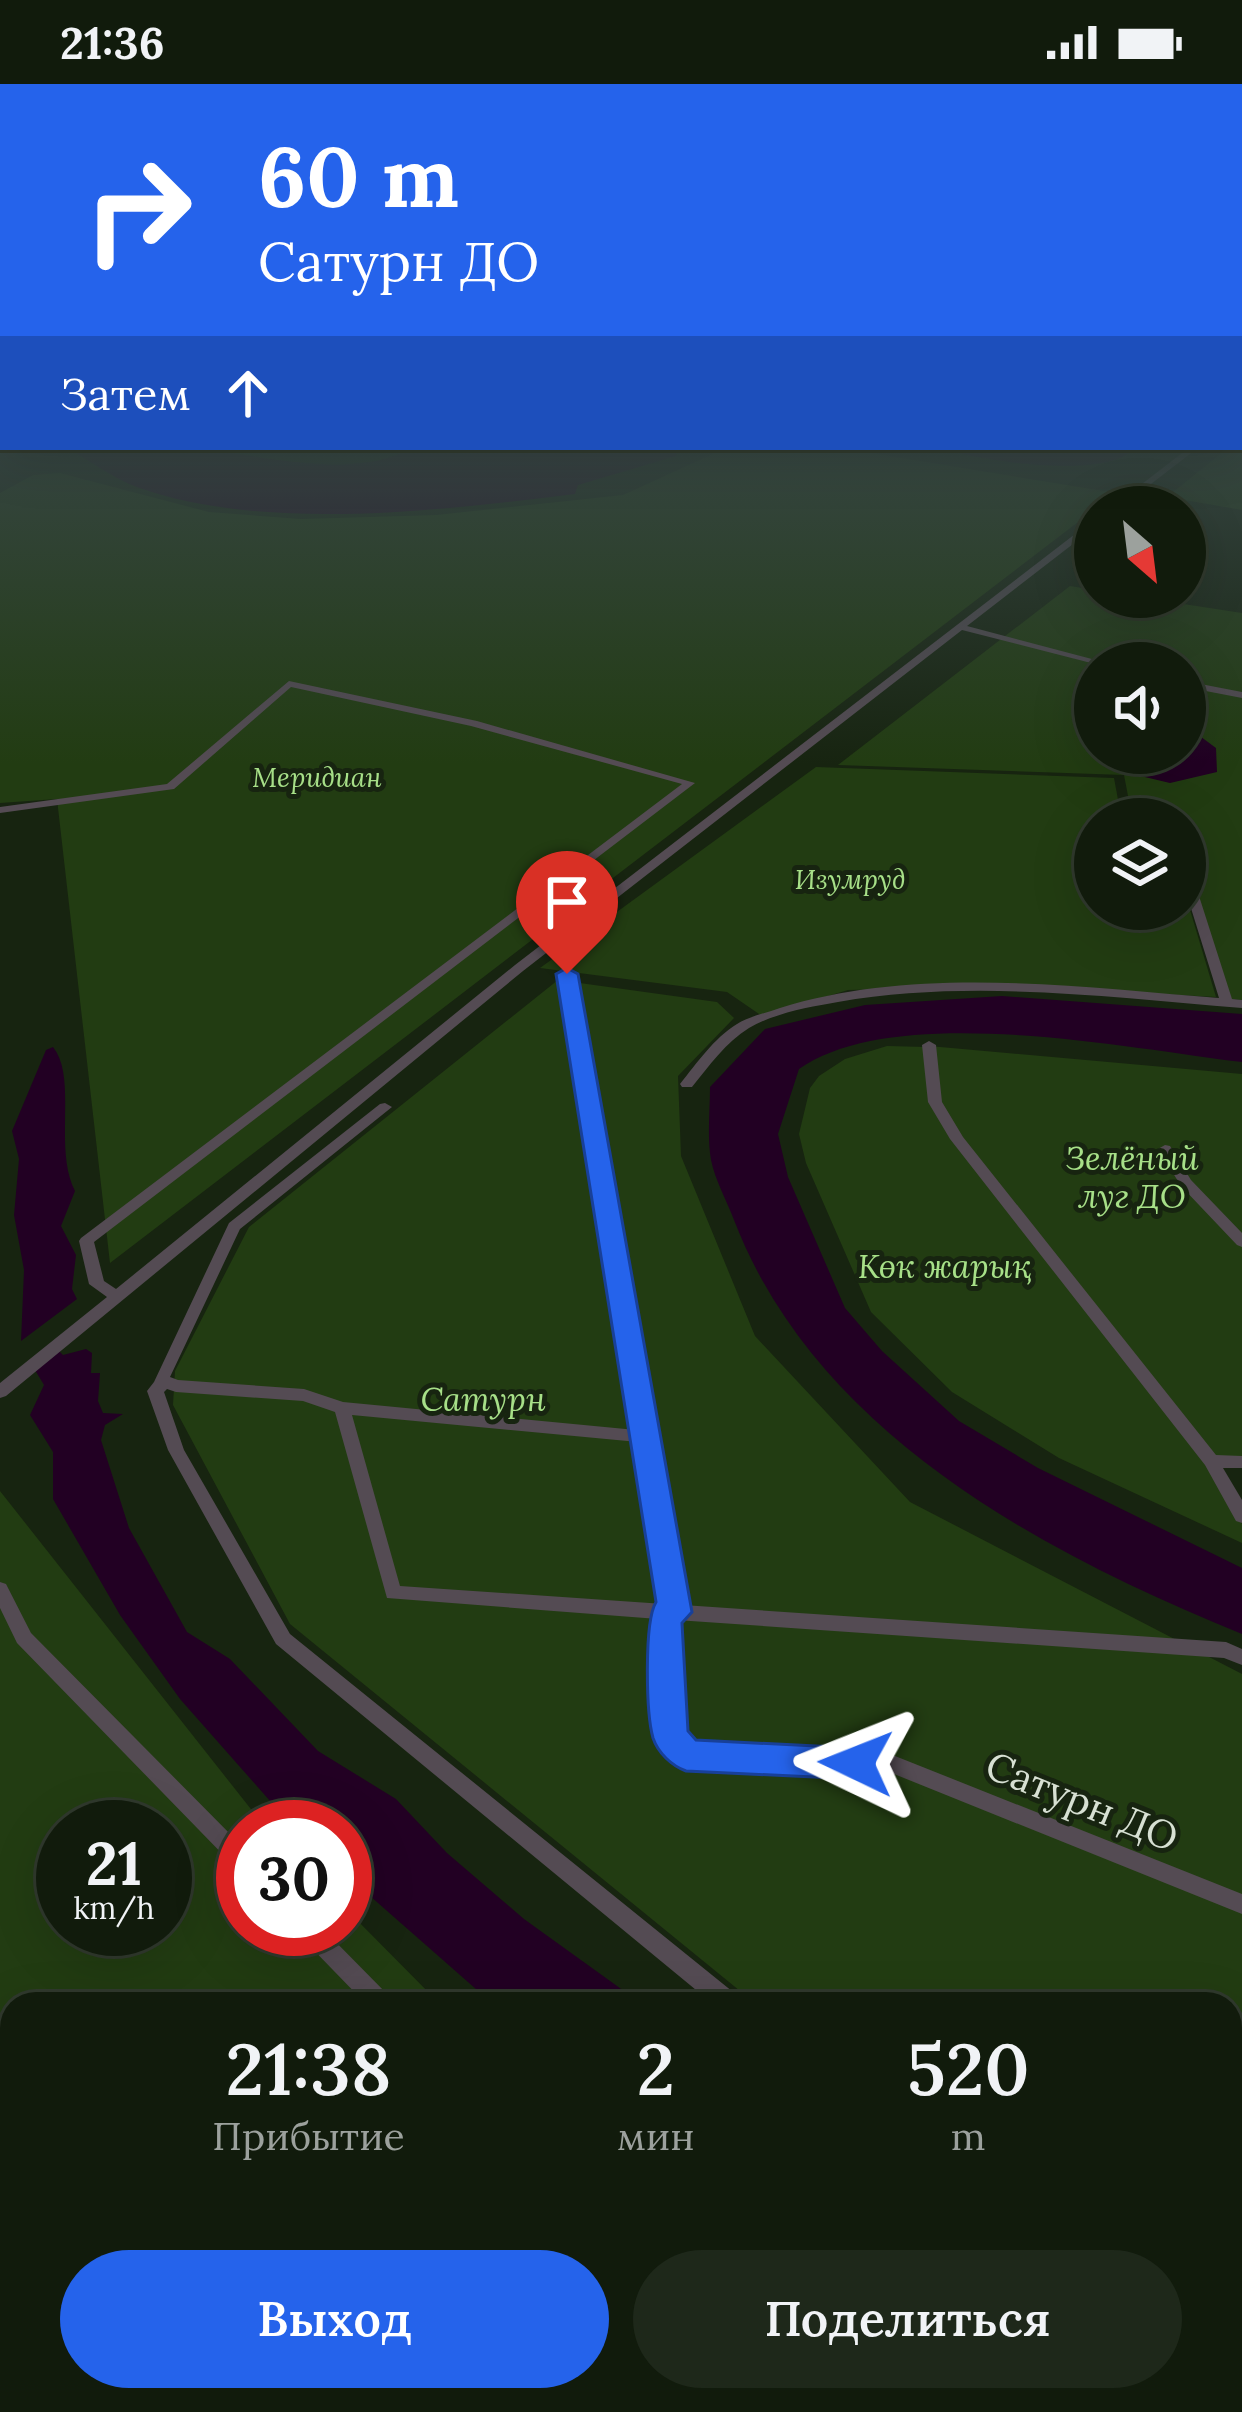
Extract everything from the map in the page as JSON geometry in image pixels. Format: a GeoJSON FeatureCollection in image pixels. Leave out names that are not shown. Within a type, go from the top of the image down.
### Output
{"type":"FeatureCollection","features":[{"type":"Feature","properties":{"kind":"street"},"geometry":{"type":"LineString","coordinates":[[0,1392],[519,968],[1064,547]]}},
{"type":"Feature","properties":{"kind":"street"},"geometry":{"type":"LineString","coordinates":[[960,627],[1074,656]]}},
{"type":"Feature","properties":{"kind":"street"},"geometry":{"type":"LineString","coordinates":[[0,810],[170,788],[289,684],[473,723],[690,783],[86,1240],[97,1284],[119,1298]]}},
{"type":"Feature","properties":{"kind":"street"},"geometry":{"type":"LineString","coordinates":[[1206,688],[1242,695]]}},
{"type":"Feature","properties":{"kind":"street"},"geometry":{"type":"LineString","coordinates":[[687,1084],[748,1022],[851,993],[1002,990],[1235,1004],[1206,927]]}},
{"type":"Feature","properties":{"kind":"street","name":"Сатурн ДО"},"geometry":{"type":"LineString","coordinates":[[567,974],[671,1612],[670,1736],[686,1756],[896,1765],[1242,1904]]}},
{"type":"Feature","properties":{"kind":"street"},"geometry":{"type":"LineString","coordinates":[[929,1045],[935,1102],[957,1139],[1211,1461],[1242,1516]]}},
{"type":"Feature","properties":{"kind":"street"},"geometry":{"type":"LineString","coordinates":[[163,1382],[161,1373],[234,1226],[385,1107]]}},
{"type":"Feature","properties":{"kind":"street"},"geometry":{"type":"LineString","coordinates":[[1165,1149],[1186,1183],[1242,1242]]}},
{"type":"Feature","properties":{"kind":"street"},"geometry":{"type":"LineString","coordinates":[[163,1382],[304,1395],[342,1408],[645,1437]]}},
{"type":"Feature","properties":{"kind":"street"},"geometry":{"type":"LineString","coordinates":[[163,1382],[155,1391],[176,1450],[284,1639],[715,1992]]}},
{"type":"Feature","properties":{"kind":"street"},"geometry":{"type":"LineString","coordinates":[[342,1408],[393,1592],[1226,1650],[1242,1657]]}},
{"type":"Feature","properties":{"kind":"street"},"geometry":{"type":"LineString","coordinates":[[1211,1461],[1242,1462]]}},
{"type":"Feature","properties":{"kind":"street"},"geometry":{"type":"LineString","coordinates":[[0,1589],[24,1638],[216,1834]]}},
{"type":"Feature","properties":{"kind":"street"},"geometry":{"type":"LineString","coordinates":[[334,1956],[369,1992]]}},
{"type":"Feature","properties":{"kind":"green space","name":"Меридиан"},"geometry":{"type":"Polygon","coordinates":[[[0,547],[1046,547],[110,1263],[57,799],[0,803],[0,547]]]}},
{"type":"Feature","properties":{"kind":"green space"},"geometry":{"type":"Polygon","coordinates":[[[1070,586],[1074,587],[1074,618],[1206,618],[1206,607],[1242,613],[1242,1000],[1222,998],[1203,930],[1206,798],[1128,798],[1124,775],[1095,774],[1206,774],[1206,642],[1074,642],[1074,773],[838,765],[1070,586]]]}},
{"type":"Feature","properties":{"kind":"green space","name":"Изумруд"},"geometry":{"type":"Polygon","coordinates":[[[816,767],[1114,778],[1118,798],[1074,798],[1074,930],[1196,930],[1216,997],[1006,986],[848,990],[762,1016],[727,992],[540,968],[816,767]]]}},
{"type":"Feature","properties":{"kind":"green space","name":"Сатурн"},"geometry":{"type":"Polygon","coordinates":[[[558,980],[717,1002],[734,1018],[678,1076],[681,1156],[755,1336],[910,1502],[1242,1674],[1242,1992],[741,1992],[290,1624],[173,1405],[175,1371],[249,1227],[558,980]]]}},
{"type":"Feature","properties":{"kind":"green space","name":"Көк жарық"},"geometry":{"type":"Polygon","coordinates":[[[887,1046],[926,1047],[932,1103],[1207,1462],[1242,1524],[1242,1543],[1059,1458],[952,1392],[871,1312],[806,1163],[799,1134],[810,1088],[819,1076],[845,1059],[887,1046]]]}},
{"type":"Feature","properties":{"kind":"green space","name":"Зелёный луг ДО"},"geometry":{"type":"Polygon","coordinates":[[[929,1046],[1242,1074],[1242,1458],[1214,1457],[958,1137],[938,1102],[929,1046]]]}},
{"type":"Feature","properties":{"kind":"green space"},"geometry":{"type":"Polygon","coordinates":[[[0,1491],[244,1800],[216,1800],[216,1956],[372,1956],[372,1935],[428,1992],[0,1992],[0,1491]]]}},
{"type":"Feature","properties":{"kind":"shaded area"},"geometry":{"type":"Polygon","coordinates":[[[1206,741],[1216,748],[1217,772],[1170,783],[1132,774],[1206,774],[1206,741]]]}},
{"type":"Feature","properties":{"kind":"shaded area"},"geometry":{"type":"Polygon","coordinates":[[[1002,996],[1242,1014],[1242,1062],[1013,1035],[892,1037],[841,1049],[799,1069],[778,1134],[788,1177],[845,1308],[882,1351],[959,1421],[1038,1468],[1242,1568],[1242,1634],[1089,1565],[1015,1523],[943,1476],[878,1423],[820,1363],[771,1296],[715,1175],[709,1142],[710,1087],[765,1029],[865,1005],[1002,996]]]}},
{"type":"Feature","properties":{"kind":"shaded area"},"geometry":{"type":"Polygon","coordinates":[[[53,1047],[64,1077],[66,1155],[75,1191],[61,1226],[76,1255],[72,1289],[77,1299],[21,1341],[24,1270],[14,1215],[19,1159],[12,1131],[46,1050],[53,1047]]]}},
{"type":"Feature","properties":{"kind":"shaded area"},"geometry":{"type":"Polygon","coordinates":[[[86,1349],[92,1353],[91,1373],[100,1373],[98,1401],[103,1413],[123,1414],[105,1425],[101,1440],[129,1528],[187,1632],[230,1659],[318,1751],[396,1799],[447,1853],[524,1919],[625,1992],[479,1992],[372,1898],[372,1800],[269,1800],[180,1699],[120,1615],[53,1499],[53,1452],[30,1415],[44,1385],[35,1370],[59,1351],[63,1355],[86,1349]]]}},
{"type":"Feature","properties":{"kind":"route"},"geometry":{"type":"LineString","coordinates":[[567,974],[675,1612],[667,1612],[665,1621],[670,1736],[686,1756],[856,1763]]}}]}
